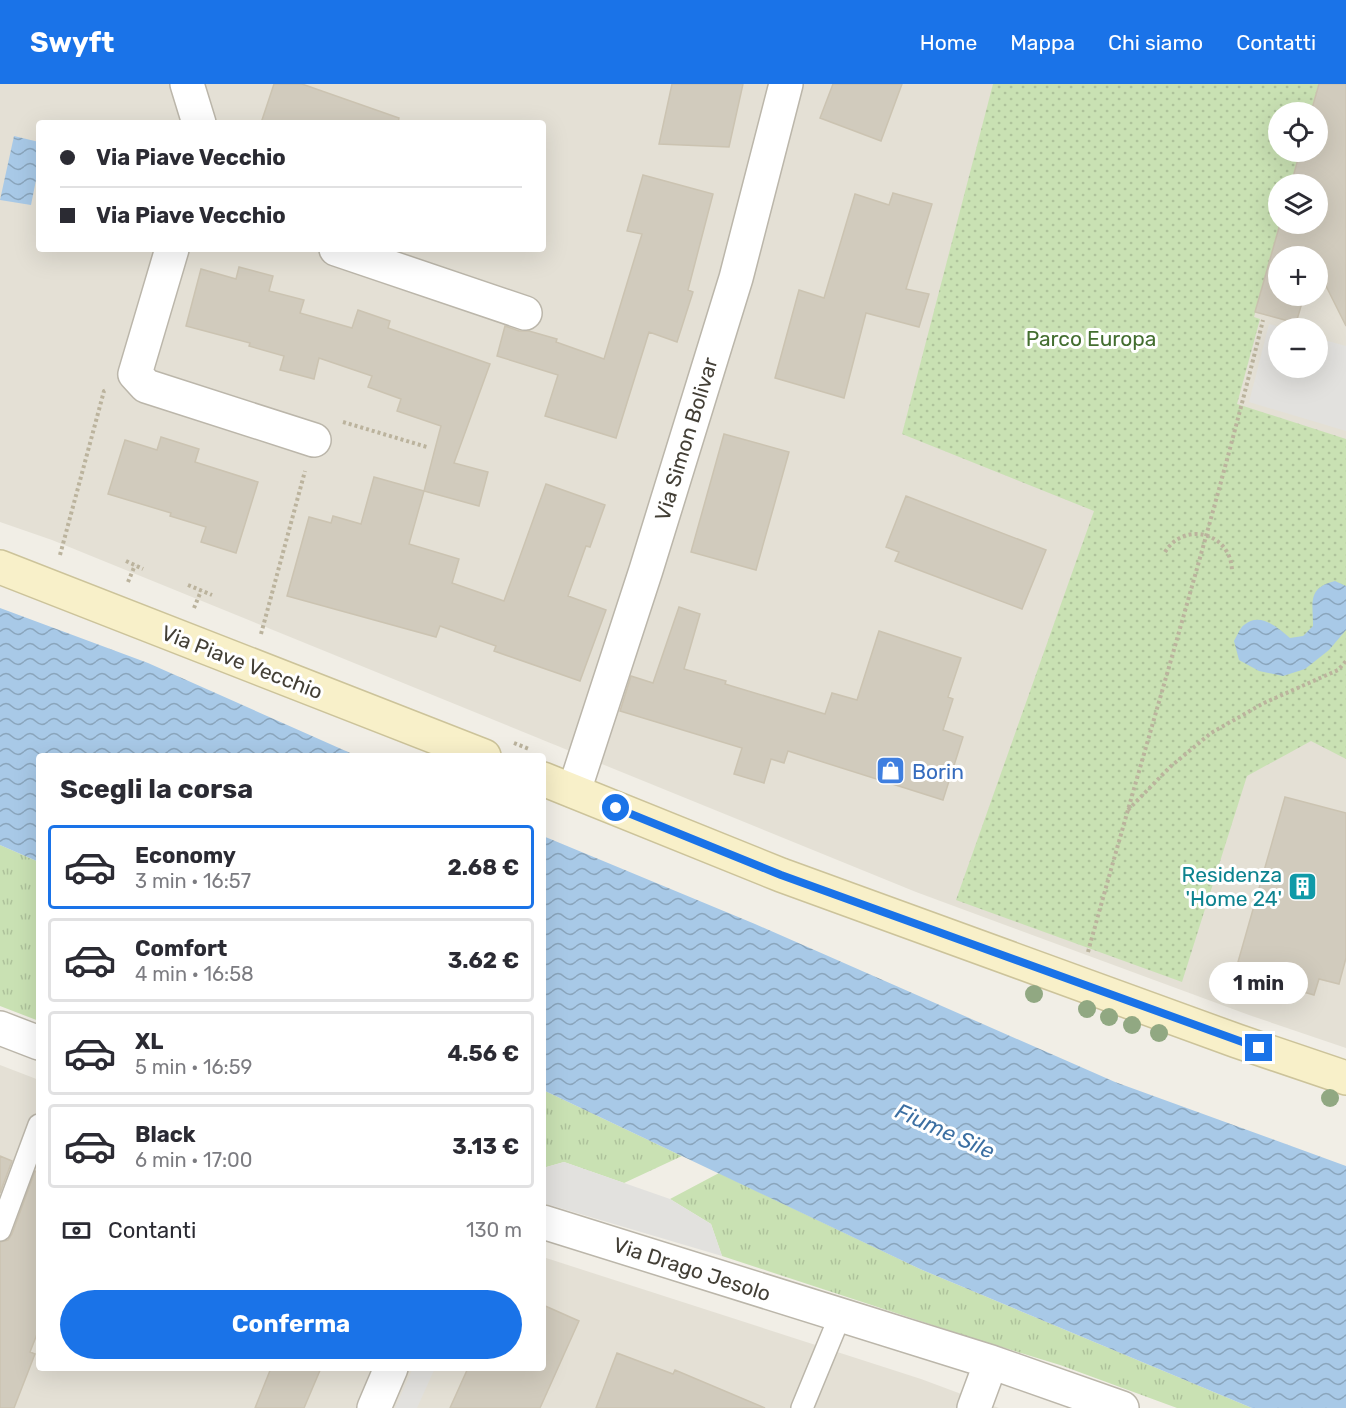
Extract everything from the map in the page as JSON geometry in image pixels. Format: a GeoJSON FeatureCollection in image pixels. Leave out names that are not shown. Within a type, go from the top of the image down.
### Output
{"type":"FeatureCollection","features":[{"type":"Feature","properties":{"kind":"street"},"geometry":{"type":"LineString","coordinates":[[187,84],[198,120]]}},
{"type":"Feature","properties":{"kind":"street","name":"Via Simon Bolivar"},"geometry":{"type":"LineString","coordinates":[[574,791],[646,570],[736,278],[786,84]]}},
{"type":"Feature","properties":{"kind":"street"},"geometry":{"type":"LineString","coordinates":[[171,252],[135,374],[146,386],[314,440]]}},
{"type":"Feature","properties":{"kind":"street"},"geometry":{"type":"LineString","coordinates":[[345,252],[525,313]]}},
{"type":"Feature","properties":{"kind":"street","name":"Via Piave Vecchio"},"geometry":{"type":"LineString","coordinates":[[0,567],[476,753]]}},
{"type":"Feature","properties":{"kind":"street"},"geometry":{"type":"LineString","coordinates":[[546,780],[792,879],[1226,1037],[1346,1078]]}},
{"type":"Feature","properties":{"kind":"street"},"geometry":{"type":"LineString","coordinates":[[0,1028],[36,1042]]}},
{"type":"Feature","properties":{"kind":"street","name":"Via Drago Jesolo"},"geometry":{"type":"LineString","coordinates":[[546,1223],[991,1362],[1122,1408]]}},
{"type":"Feature","properties":{"kind":"street"},"geometry":{"type":"LineString","coordinates":[[974,1408],[991,1362]]}},
{"type":"Feature","properties":{"kind":"street"},"geometry":{"type":"LineString","coordinates":[[374,1408],[391,1371]]}},
{"type":"Feature","properties":{"kind":"lane"},"geometry":{"type":"LineString","coordinates":[[0,1230],[36,1133]]}},
{"type":"Feature","properties":{"kind":"lane"},"geometry":{"type":"LineString","coordinates":[[802,1408],[840,1316]]}},
{"type":"Feature","properties":{"kind":"path"},"geometry":{"type":"LineString","coordinates":[[1086,958],[1242,407],[1263,320]]}},
{"type":"Feature","properties":{"kind":"path"},"geometry":{"type":"LineString","coordinates":[[58,562],[104,391],[135,374]]}},
{"type":"Feature","properties":{"kind":"path"},"geometry":{"type":"LineString","coordinates":[[265,619],[320,415],[427,447]]}},
{"type":"Feature","properties":{"kind":"path"},"geometry":{"type":"LineString","coordinates":[[1164,552],[1175,540],[1185,535],[1206,535],[1219,542],[1227,551],[1231,560],[1232,572]]}},
{"type":"Feature","properties":{"kind":"path"},"geometry":{"type":"LineString","coordinates":[[126,561],[143,569]]}},
{"type":"Feature","properties":{"kind":"path"},"geometry":{"type":"LineString","coordinates":[[125,589],[135,565]]}},
{"type":"Feature","properties":{"kind":"path"},"geometry":{"type":"LineString","coordinates":[[188,585],[212,596]]}},
{"type":"Feature","properties":{"kind":"path"},"geometry":{"type":"LineString","coordinates":[[191,614],[201,591]]}},
{"type":"Feature","properties":{"kind":"path"},"geometry":{"type":"LineString","coordinates":[[1127,811],[1170,767],[1211,734],[1264,703],[1338,670],[1346,661]]}},
{"type":"Feature","properties":{"kind":"shaded area"},"geometry":{"type":"Polygon","coordinates":[[[0,84],[1346,84],[1346,1048],[1249,1015],[916,892],[52,540],[0,522],[0,84]]]}},
{"type":"Feature","properties":{"kind":"shaded area"},"geometry":{"type":"Polygon","coordinates":[[[1268,328],[1268,378],[1328,378],[1328,341],[1346,346],[1346,431],[1249,402],[1268,328]]]}},
{"type":"Feature","properties":{"kind":"shaded area"},"geometry":{"type":"Polygon","coordinates":[[[0,1065],[36,1079],[36,1371],[546,1371],[546,1258],[921,1379],[999,1408],[0,1408],[0,1065]]]}},
{"type":"Feature","properties":{"kind":"shaded area"},"geometry":{"type":"Polygon","coordinates":[[[564,1162],[670,1199],[711,1224],[722,1256],[546,1204],[546,1167],[564,1162]]]}},
{"type":"Feature","properties":{"kind":"shaded area"},"geometry":{"type":"Polygon","coordinates":[[[412,1371],[434,1371],[417,1408],[395,1408],[412,1371]]]}},
{"type":"Feature","properties":{"kind":"green space","name":"Parco Europa"},"geometry":{"type":"Polygon","coordinates":[[[993,84],[1319,84],[1314,102],[1268,102],[1268,162],[1297,162],[1294,174],[1268,174],[1268,234],[1277,234],[1274,246],[1268,246],[1268,267],[1254,317],[1260,319],[1237,404],[1346,439],[1346,759],[1311,741],[1247,776],[1182,982],[956,900],[1094,511],[902,434],[993,84]]]}},
{"type":"Feature","properties":{"kind":"green space"},"geometry":{"type":"Polygon","coordinates":[[[0,845],[36,861],[36,1020],[0,1006],[0,845]]]}},
{"type":"Feature","properties":{"kind":"green space"},"geometry":{"type":"Polygon","coordinates":[[[546,1091],[682,1156],[624,1183],[564,1162],[546,1167],[546,1091]]]}},
{"type":"Feature","properties":{"kind":"green space"},"geometry":{"type":"Polygon","coordinates":[[[719,1173],[920,1269],[1252,1408],[1177,1408],[1060,1365],[722,1256],[711,1224],[670,1199],[719,1173]]]}},
{"type":"Feature","properties":{"kind":"water"},"geometry":{"type":"Polygon","coordinates":[[[14,136],[36,141],[36,180],[31,205],[0,200],[14,136]]]}},
{"type":"Feature","properties":{"kind":"water"},"geometry":{"type":"Polygon","coordinates":[[[1335,581],[1346,586],[1346,630],[1329,650],[1305,669],[1283,676],[1259,671],[1239,660],[1234,641],[1244,625],[1250,621],[1262,620],[1290,638],[1303,636],[1313,626],[1313,603],[1316,592],[1326,584],[1335,581]]]}},
{"type":"Feature","properties":{"kind":"water"},"geometry":{"type":"Polygon","coordinates":[[[0,608],[148,663],[350,753],[36,753],[36,861],[0,845],[0,608]]]}},
{"type":"Feature","properties":{"kind":"water","name":"Fiume Sile"},"geometry":{"type":"Polygon","coordinates":[[[546,837],[755,924],[1115,1082],[1346,1166],[1346,1408],[1252,1408],[920,1269],[546,1091],[546,837]]]}},
{"type":"Feature","properties":{"kind":"building"},"geometry":{"type":"Polygon","coordinates":[[[274,84],[302,84],[399,118],[399,120],[262,120],[274,84]]]}},
{"type":"Feature","properties":{"kind":"building"},"geometry":{"type":"Polygon","coordinates":[[[672,84],[743,84],[729,147],[659,144],[672,84]]]}},
{"type":"Feature","properties":{"kind":"building"},"geometry":{"type":"Polygon","coordinates":[[[833,84],[902,84],[881,141],[820,118],[833,84]]]}},
{"type":"Feature","properties":{"kind":"building"},"geometry":{"type":"Polygon","coordinates":[[[1319,84],[1346,84],[1346,326],[1328,290],[1328,246],[1274,246],[1277,234],[1328,234],[1328,174],[1294,174],[1297,162],[1328,162],[1328,102],[1314,102],[1319,84]]]}},
{"type":"Feature","properties":{"kind":"building"},"geometry":{"type":"Polygon","coordinates":[[[643,175],[713,194],[688,290],[693,292],[677,342],[649,332],[616,438],[545,416],[558,375],[497,356],[505,326],[557,339],[556,342],[604,359],[642,234],[627,231],[643,175]]]}},
{"type":"Feature","properties":{"kind":"building"},"geometry":{"type":"Polygon","coordinates":[[[893,193],[932,204],[906,289],[929,294],[919,327],[866,313],[844,398],[775,378],[799,290],[824,298],[855,194],[889,205],[893,193]]]}},
{"type":"Feature","properties":{"kind":"building"},"geometry":{"type":"Polygon","coordinates":[[[1268,266],[1268,306],[1301,306],[1297,318],[1277,318],[1255,312],[1268,266]]]}},
{"type":"Feature","properties":{"kind":"building"},"geometry":{"type":"Polygon","coordinates":[[[239,267],[273,276],[269,291],[304,300],[300,313],[352,328],[358,310],[390,321],[388,328],[490,364],[454,463],[488,472],[479,506],[424,491],[441,426],[397,411],[401,399],[368,387],[372,376],[319,358],[314,379],[280,370],[284,356],[249,346],[250,343],[186,326],[201,269],[236,279],[239,267]]]}},
{"type":"Feature","properties":{"kind":"building"},"geometry":{"type":"Polygon","coordinates":[[[724,434],[789,452],[756,570],[691,552],[724,434]]]}},
{"type":"Feature","properties":{"kind":"building"},"geometry":{"type":"Polygon","coordinates":[[[161,437],[199,449],[195,462],[258,482],[236,553],[201,542],[206,527],[170,516],[171,513],[108,494],[125,440],[157,450],[161,437]]]}},
{"type":"Feature","properties":{"kind":"building"},"geometry":{"type":"Polygon","coordinates":[[[374,477],[424,491],[409,544],[459,559],[452,583],[504,601],[546,484],[605,505],[590,547],[586,546],[568,596],[606,610],[580,681],[494,651],[496,646],[440,626],[436,637],[287,596],[309,517],[331,523],[333,516],[361,524],[374,477]]]}},
{"type":"Feature","properties":{"kind":"building"},"geometry":{"type":"Polygon","coordinates":[[[906,496],[1046,550],[1022,609],[895,561],[899,552],[886,547],[906,496]]]}},
{"type":"Feature","properties":{"kind":"building"},"geometry":{"type":"Polygon","coordinates":[[[679,607],[700,614],[684,669],[726,681],[725,684],[825,714],[832,693],[857,700],[879,631],[961,658],[948,697],[953,699],[943,730],[963,737],[943,800],[788,751],[784,763],[771,759],[764,783],[734,774],[742,748],[620,711],[631,676],[653,683],[679,607]]]}},
{"type":"Feature","properties":{"kind":"building","name":"Residenza 'Home 24'"},"geometry":{"type":"Polygon","coordinates":[[[1285,797],[1346,813],[1346,958],[1339,984],[1319,979],[1314,995],[1276,984],[1279,973],[1238,962],[1285,797]]]}},
{"type":"Feature","properties":{"kind":"building"},"geometry":{"type":"Polygon","coordinates":[[[0,1156],[12,1161],[0,1193],[0,1156]]]}},
{"type":"Feature","properties":{"kind":"building"},"geometry":{"type":"Polygon","coordinates":[[[35,1171],[36,1337],[30,1352],[35,1354],[14,1408],[0,1408],[0,1242],[8,1240],[35,1171]]]}},
{"type":"Feature","properties":{"kind":"building"},"geometry":{"type":"Polygon","coordinates":[[[546,1306],[579,1321],[540,1408],[450,1408],[467,1371],[546,1371],[546,1306]]]}},
{"type":"Feature","properties":{"kind":"building"},"geometry":{"type":"Polygon","coordinates":[[[617,1353],[673,1374],[675,1370],[765,1408],[596,1408],[617,1353]]]}},
{"type":"Feature","properties":{"kind":"building"},"geometry":{"type":"Polygon","coordinates":[[[270,1371],[320,1371],[304,1408],[255,1408],[270,1371]]]}},
{"type":"Feature","properties":{"kind":"place","name":"Borin"},"geometry":{"type":"Point","coordinates":[891,771]}},
{"type":"Feature","properties":{"kind":"place","name":"Residenza 'Home 24'"},"geometry":{"type":"Point","coordinates":[1303,886]}},
{"type":"Feature","properties":{"kind":"route"},"geometry":{"type":"LineString","coordinates":[[616,808],[781,875],[1259,1048]]}}]}
